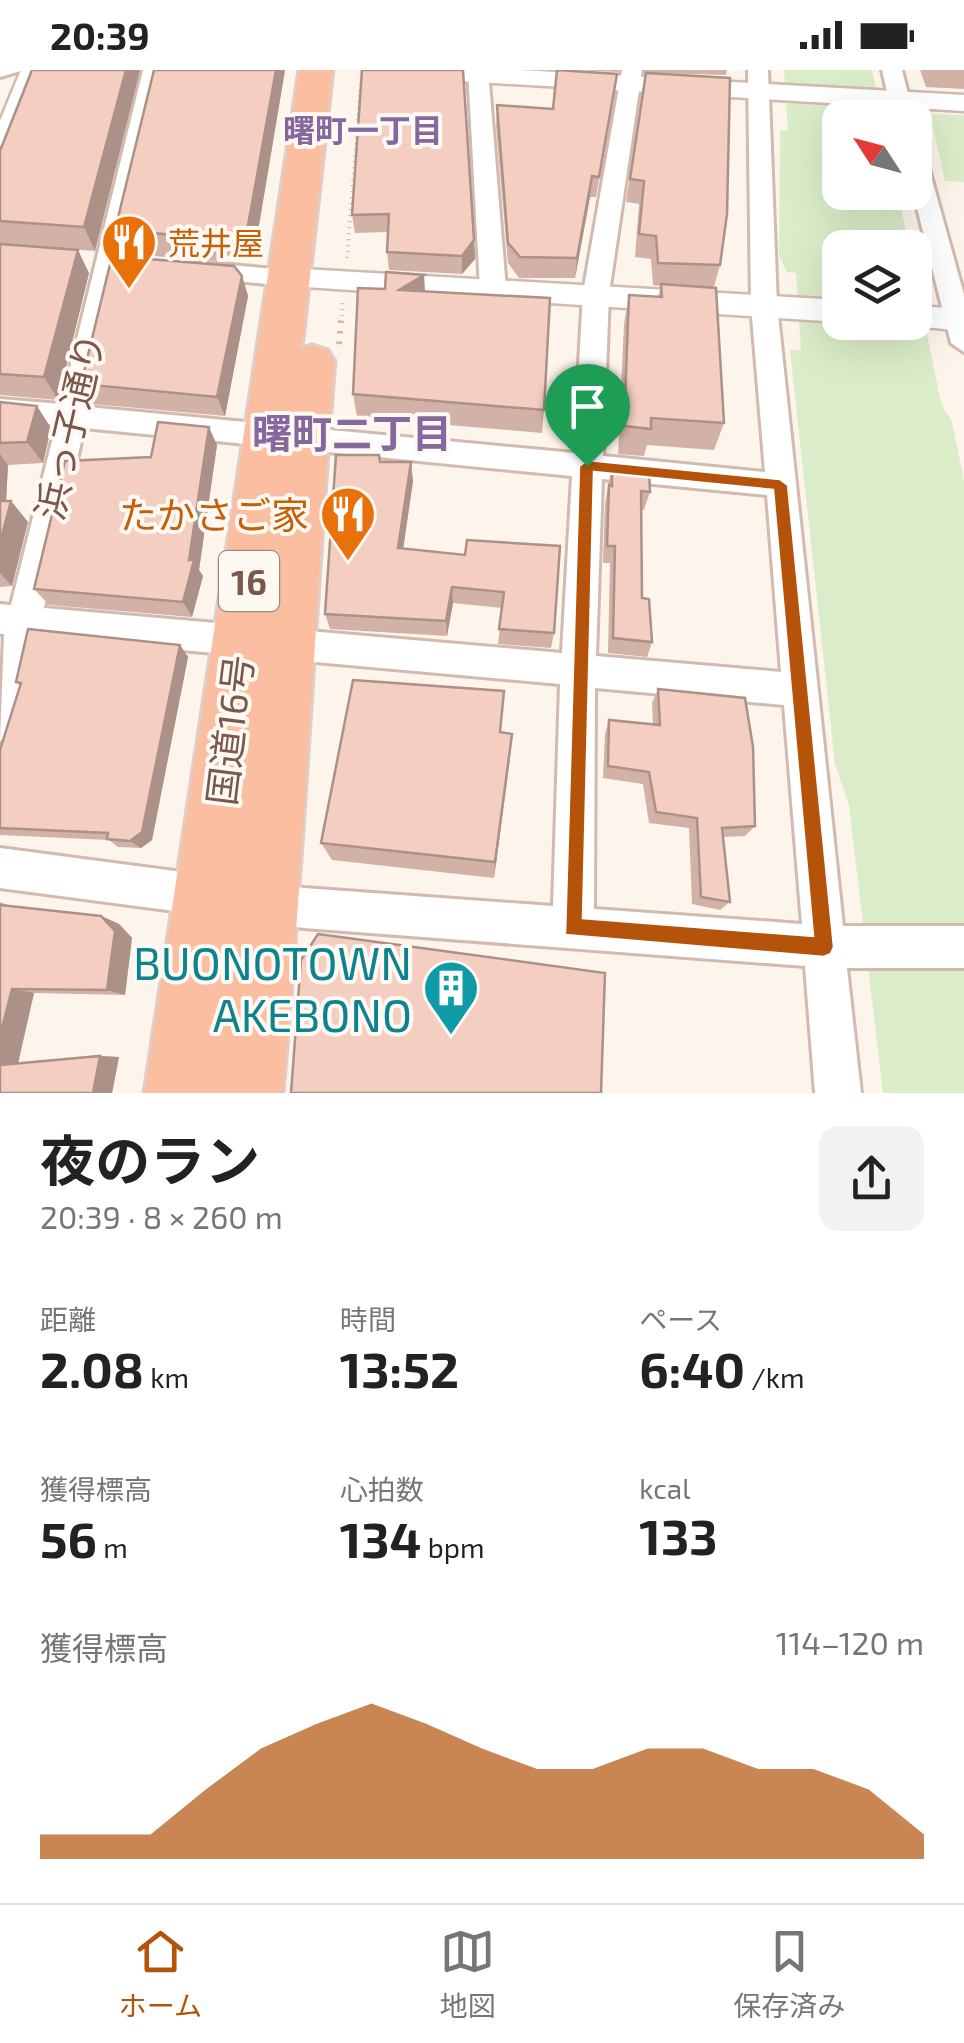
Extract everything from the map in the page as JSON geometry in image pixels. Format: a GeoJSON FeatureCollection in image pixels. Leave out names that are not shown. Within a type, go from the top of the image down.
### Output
{"type":"FeatureCollection","features":[{"type":"Feature","properties":{"kind":"highway","name":"国道16号"},"geometry":{"type":"LineString","coordinates":[[316,70],[317,276]]}},
{"type":"Feature","properties":{"kind":"highway","name":"国道16号"},"geometry":{"type":"LineString","coordinates":[[182,1093],[208,894],[262,642],[287,436],[317,276],[344,70]]}},
{"type":"Feature","properties":{"kind":"highway","name":"国道16号"},"geometry":{"type":"LineString","coordinates":[[245,1093],[266,904],[262,642]]}},
{"type":"Feature","properties":{"kind":"street"},"geometry":{"type":"LineString","coordinates":[[0,71],[14,70]]}},
{"type":"Feature","properties":{"kind":"street"},"geometry":{"type":"LineString","coordinates":[[0,140],[29,70]]}},
{"type":"Feature","properties":{"kind":"street","name":"浜っ子通り"},"geometry":{"type":"LineString","coordinates":[[0,724],[12,620],[70,415],[153,70]]}},
{"type":"Feature","properties":{"kind":"street"},"geometry":{"type":"LineString","coordinates":[[394,70],[758,81],[859,100]]}},
{"type":"Feature","properties":{"kind":"street"},"geometry":{"type":"LineString","coordinates":[[892,70],[900,100]]}},
{"type":"Feature","properties":{"kind":"street"},"geometry":{"type":"LineString","coordinates":[[478,72],[493,289]]}},
{"type":"Feature","properties":{"kind":"street"},"geometry":{"type":"LineString","coordinates":[[572,928],[578,670],[596,293],[631,77]]}},
{"type":"Feature","properties":{"kind":"street"},"geometry":{"type":"LineString","coordinates":[[758,81],[764,305],[838,1093]]}},
{"type":"Feature","properties":{"kind":"street"},"geometry":{"type":"LineString","coordinates":[[932,106],[964,103]]}},
{"type":"Feature","properties":{"kind":"street"},"geometry":{"type":"LineString","coordinates":[[929,210],[962,328],[932,321]]}},
{"type":"Feature","properties":{"kind":"street"},"geometry":{"type":"LineString","coordinates":[[163,267],[822,310]]}},
{"type":"Feature","properties":{"kind":"street"},"geometry":{"type":"LineString","coordinates":[[0,409],[780,485]]}},
{"type":"Feature","properties":{"kind":"street"},"geometry":{"type":"LineString","coordinates":[[12,620],[800,690]]}},
{"type":"Feature","properties":{"kind":"street"},"geometry":{"type":"LineString","coordinates":[[0,868],[266,904],[824,947],[964,947]]}},
{"type":"Feature","properties":{"kind":"path"},"geometry":{"type":"LineString","coordinates":[[317,276],[362,70]]}},
{"type":"Feature","properties":{"kind":"green space"},"geometry":{"type":"Polygon","coordinates":[[[784,70],[872,70],[878,100],[822,100],[822,210],[901,210],[906,230],[822,230],[822,340],[928,340],[941,403],[952,422],[964,481],[964,1093],[883,1093],[849,805],[835,764],[790,350],[801,350],[796,273],[787,272],[779,256],[780,130],[788,130],[784,70]]]}},
{"type":"Feature","properties":{"kind":"green space"},"geometry":{"type":"Polygon","coordinates":[[[932,114],[964,115],[964,182],[945,181],[932,114]]]}},
{"type":"Feature","properties":{"kind":"building"},"geometry":{"type":"Polygon","coordinates":[[[32,70],[126,70],[84,227],[0,221],[0,151],[32,70]]]}},
{"type":"Feature","properties":{"kind":"building"},"geometry":{"type":"Polygon","coordinates":[[[154,70],[276,70],[247,231],[210,233],[214,238],[115,230],[154,70]]]}},
{"type":"Feature","properties":{"kind":"building"},"geometry":{"type":"Polygon","coordinates":[[[362,70],[463,70],[474,240],[462,256],[387,252],[389,214],[352,215],[362,70]]]}},
{"type":"Feature","properties":{"kind":"building"},"geometry":{"type":"Polygon","coordinates":[[[557,70],[617,74],[599,177],[592,176],[577,258],[520,257],[508,243],[497,105],[553,109],[557,70]]]}},
{"type":"Feature","properties":{"kind":"building"},"geometry":{"type":"Polygon","coordinates":[[[646,73],[730,78],[727,214],[720,265],[658,263],[656,236],[639,234],[644,181],[630,179],[646,73]]]}},
{"type":"Feature","properties":{"kind":"building"},"geometry":{"type":"Polygon","coordinates":[[[0,244],[78,250],[44,377],[0,374],[0,244]]]}},
{"type":"Feature","properties":{"kind":"building"},"geometry":{"type":"Polygon","coordinates":[[[112,256],[234,266],[242,276],[217,397],[81,384],[112,256]]]}},
{"type":"Feature","properties":{"kind":"building"},"geometry":{"type":"Polygon","coordinates":[[[386,272],[424,275],[399,290],[550,298],[544,410],[353,394],[358,288],[385,289],[386,272]]]}},
{"type":"Feature","properties":{"kind":"building"},"geometry":{"type":"Polygon","coordinates":[[[661,284],[716,288],[724,423],[651,418],[651,429],[624,426],[629,295],[662,297],[661,284]]]}},
{"type":"Feature","properties":{"kind":"building"},"geometry":{"type":"Polygon","coordinates":[[[0,402],[37,406],[27,442],[0,443],[0,402]]]}},
{"type":"Feature","properties":{"kind":"building"},"geometry":{"type":"Polygon","coordinates":[[[158,422],[209,427],[189,560],[194,560],[183,602],[34,589],[65,461],[151,457],[158,422]]]}},
{"type":"Feature","properties":{"kind":"building"},"geometry":{"type":"Polygon","coordinates":[[[336,455],[379,455],[380,462],[411,462],[398,548],[465,555],[467,540],[560,546],[554,633],[499,629],[504,592],[452,587],[446,621],[325,614],[336,455]]]}},
{"type":"Feature","properties":{"kind":"building"},"geometry":{"type":"Polygon","coordinates":[[[612,465],[649,469],[650,492],[641,491],[642,598],[649,599],[652,642],[613,638],[615,546],[607,546],[612,465]]]}},
{"type":"Feature","properties":{"kind":"building"},"geometry":{"type":"Polygon","coordinates":[[[0,501],[11,501],[0,543],[0,501]]]}},
{"type":"Feature","properties":{"kind":"building"},"geometry":{"type":"Polygon","coordinates":[[[28,629],[180,645],[142,832],[130,841],[107,839],[108,833],[0,828],[0,750],[21,683],[16,682],[28,629]]]}},
{"type":"Feature","properties":{"kind":"building"},"geometry":{"type":"Polygon","coordinates":[[[353,680],[504,691],[500,732],[512,734],[495,862],[321,843],[353,680]]]}},
{"type":"Feature","properties":{"kind":"building"},"geometry":{"type":"Polygon","coordinates":[[[658,689],[745,698],[753,747],[755,826],[722,828],[730,902],[701,897],[697,818],[656,812],[649,772],[608,766],[609,720],[660,725],[658,689]]]}},
{"type":"Feature","properties":{"kind":"building"},"geometry":{"type":"Polygon","coordinates":[[[0,905],[101,916],[115,931],[107,990],[12,989],[0,1036],[0,905]]]}},
{"type":"Feature","properties":{"kind":"building","name":"BUONOTOWN AKEBONO"},"geometry":{"type":"Polygon","coordinates":[[[318,934],[605,973],[601,1093],[291,1093],[301,960],[318,934]]]}},
{"type":"Feature","properties":{"kind":"building"},"geometry":{"type":"Polygon","coordinates":[[[100,1056],[93,1093],[0,1093],[0,1065],[100,1056]]]}},
{"type":"Feature","properties":{"kind":"place","name":"荒井屋"},"geometry":{"type":"Point","coordinates":[129,291]}},
{"type":"Feature","properties":{"kind":"place","name":"たかさご家"},"geometry":{"type":"Point","coordinates":[348,563]}},
{"type":"Feature","properties":{"kind":"place","name":"BUONOTOWN AKEBONO"},"geometry":{"type":"Point","coordinates":[451,1037]}},
{"type":"Feature","properties":{"kind":"district","name":"曙町一丁目"},"geometry":{"type":"Point","coordinates":[363,129]}},
{"type":"Feature","properties":{"kind":"district","name":"曙町二丁目"},"geometry":{"type":"Point","coordinates":[352,432]}},
{"type":"Feature","properties":{"kind":"route"},"geometry":{"type":"LineString","coordinates":[[587,466],[780,485],[824,947],[572,928],[587,466]]}}]}
